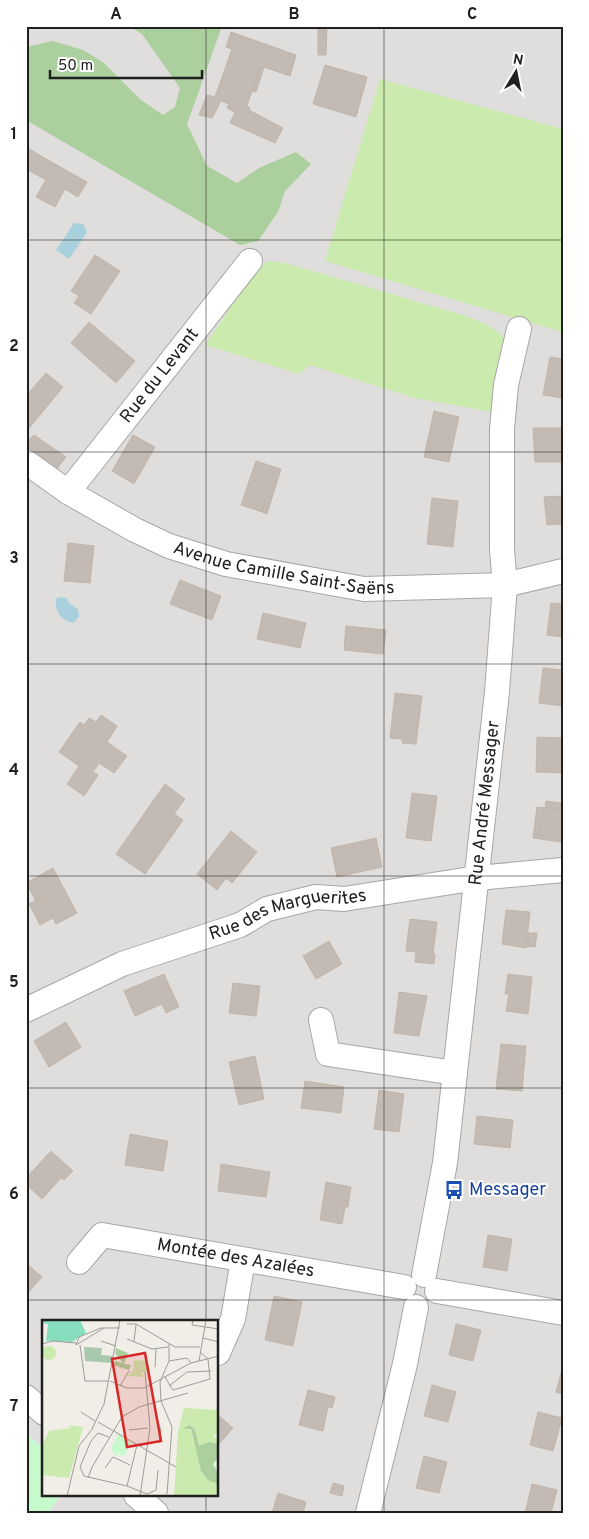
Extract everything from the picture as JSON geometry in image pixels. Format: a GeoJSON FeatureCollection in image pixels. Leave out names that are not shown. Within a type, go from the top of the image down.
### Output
{"type":"FeatureCollection","features":[{"type":"Feature","properties":{"kind":"street","name":"Rue du Levant"},"geometry":{"type":"LineString","coordinates":[[68,492],[250,261]]}},
{"type":"Feature","properties":{"kind":"street","name":"Rue André Messager"},"geometry":{"type":"LineString","coordinates":[[431,1283],[478,878],[497,692],[505,585],[502,550],[502,429],[506,385],[519,329]]}},
{"type":"Feature","properties":{"kind":"street","name":"Avenue Camille Saint-Saëns"},"geometry":{"type":"LineString","coordinates":[[26,462],[68,492],[135,530],[170,546],[226,564],[364,589],[505,585],[563,571]]}},
{"type":"Feature","properties":{"kind":"street","name":"Rue des Marguerites"},"geometry":{"type":"LineString","coordinates":[[26,1010],[122,964],[240,925],[267,909],[316,896],[344,899],[478,878],[563,870]]}},
{"type":"Feature","properties":{"kind":"street"},"geometry":{"type":"LineString","coordinates":[[321,1020],[328,1054],[455,1073]]}},
{"type":"Feature","properties":{"kind":"street","name":"Montée des Azalées"},"geometry":{"type":"LineString","coordinates":[[79,1262],[102,1236],[404,1287]]}},
{"type":"Feature","properties":{"kind":"street"},"geometry":{"type":"LineString","coordinates":[[219,1351],[233,1319],[243,1260]]}},
{"type":"Feature","properties":{"kind":"street"},"geometry":{"type":"LineString","coordinates":[[431,1283],[430,1304],[416,1307],[406,1300],[404,1287],[412,1276],[431,1283],[563,1313]]}},
{"type":"Feature","properties":{"kind":"street"},"geometry":{"type":"LineString","coordinates":[[368,1513],[405,1364],[416,1307]]}},
{"type":"Feature","properties":{"kind":"street"},"geometry":{"type":"LineString","coordinates":[[26,1397],[42,1411]]}},
{"type":"Feature","properties":{"kind":"street"},"geometry":{"type":"LineString","coordinates":[[137,1496],[156,1513]]}},
{"type":"Feature","properties":{"kind":"shaded area"},"geometry":{"type":"Polygon","coordinates":[[[26,26],[563,26],[563,1513],[26,1513],[26,26]]]}},
{"type":"Feature","properties":{"kind":"green space"},"geometry":{"type":"Polygon","coordinates":[[[129,26],[222,26],[187,124],[207,166],[237,183],[259,168],[296,152],[311,164],[285,191],[278,212],[258,241],[240,245],[26,120],[26,47],[53,41],[83,50],[104,63],[141,100],[163,115],[175,107],[180,88],[142,34],[129,26]]]}},
{"type":"Feature","properties":{"kind":"green space"},"geometry":{"type":"Polygon","coordinates":[[[380,79],[563,129],[562,332],[325,261],[380,79]]]}},
{"type":"Feature","properties":{"kind":"green space"},"geometry":{"type":"Polygon","coordinates":[[[269,261],[284,263],[453,312],[476,320],[497,331],[506,339],[492,412],[415,398],[310,365],[299,374],[205,345],[258,267],[269,261]]]}},
{"type":"Feature","properties":{"kind":"green space"},"geometry":{"type":"Polygon","coordinates":[[[26,1434],[42,1447],[42,1496],[60,1496],[48,1513],[26,1513],[26,1434]]]}},
{"type":"Feature","properties":{"kind":"water"},"geometry":{"type":"Polygon","coordinates":[[[74,223],[83,224],[87,232],[69,259],[56,250],[74,223]]]}},
{"type":"Feature","properties":{"kind":"water"},"geometry":{"type":"Polygon","coordinates":[[[59,597],[67,598],[69,603],[78,609],[79,616],[74,623],[62,618],[58,612],[56,599],[59,597]]]}},
{"type":"Feature","properties":{"kind":"building"},"geometry":{"type":"Polygon","coordinates":[[[318,26],[327,26],[326,55],[318,55],[318,26]]]}},
{"type":"Feature","properties":{"kind":"building"},"geometry":{"type":"Polygon","coordinates":[[[231,32],[296,55],[290,76],[260,66],[247,106],[250,108],[249,110],[283,128],[275,143],[230,123],[235,112],[227,108],[229,104],[221,101],[212,118],[199,115],[207,95],[215,97],[232,49],[226,47],[231,32]]]}},
{"type":"Feature","properties":{"kind":"building"},"geometry":{"type":"Polygon","coordinates":[[[325,65],[367,77],[356,117],[313,104],[325,65]]]}},
{"type":"Feature","properties":{"kind":"building"},"geometry":{"type":"Polygon","coordinates":[[[260,66],[264,67],[256,92],[252,91],[260,66]]]}},
{"type":"Feature","properties":{"kind":"building"},"geometry":{"type":"Polygon","coordinates":[[[26,147],[55,164],[46,180],[26,169],[26,147]]]}},
{"type":"Feature","properties":{"kind":"building"},"geometry":{"type":"Polygon","coordinates":[[[55,164],[87,182],[78,197],[65,189],[55,207],[36,197],[55,164]]]}},
{"type":"Feature","properties":{"kind":"building"},"geometry":{"type":"Polygon","coordinates":[[[95,255],[120,271],[91,314],[74,303],[79,296],[71,291],[95,255]]]}},
{"type":"Feature","properties":{"kind":"building"},"geometry":{"type":"Polygon","coordinates":[[[89,322],[135,361],[116,383],[71,343],[89,322]]]}},
{"type":"Feature","properties":{"kind":"building"},"geometry":{"type":"Polygon","coordinates":[[[550,357],[563,359],[563,398],[543,395],[550,357]]]}},
{"type":"Feature","properties":{"kind":"building"},"geometry":{"type":"Polygon","coordinates":[[[46,373],[63,387],[26,432],[26,396],[46,373]]]}},
{"type":"Feature","properties":{"kind":"building"},"geometry":{"type":"Polygon","coordinates":[[[434,411],[459,417],[449,462],[424,457],[434,411]]]}},
{"type":"Feature","properties":{"kind":"building"},"geometry":{"type":"Polygon","coordinates":[[[533,428],[562,428],[562,462],[535,462],[533,428]]]}},
{"type":"Feature","properties":{"kind":"building"},"geometry":{"type":"Polygon","coordinates":[[[34,435],[66,457],[56,470],[26,454],[26,439],[29,440],[34,435]]]}},
{"type":"Feature","properties":{"kind":"building"},"geometry":{"type":"Polygon","coordinates":[[[133,435],[155,447],[134,484],[112,471],[133,435]]]}},
{"type":"Feature","properties":{"kind":"building"},"geometry":{"type":"Polygon","coordinates":[[[256,461],[281,469],[272,498],[267,496],[262,512],[241,505],[256,461]]]}},
{"type":"Feature","properties":{"kind":"building"},"geometry":{"type":"Polygon","coordinates":[[[267,496],[272,498],[267,514],[262,512],[267,496]]]}},
{"type":"Feature","properties":{"kind":"building"},"geometry":{"type":"Polygon","coordinates":[[[563,496],[563,524],[547,525],[544,497],[563,496]]]}},
{"type":"Feature","properties":{"kind":"building"},"geometry":{"type":"Polygon","coordinates":[[[432,498],[458,501],[453,547],[427,544],[432,498]]]}},
{"type":"Feature","properties":{"kind":"building"},"geometry":{"type":"Polygon","coordinates":[[[68,543],[94,546],[90,583],[64,581],[68,543]]]}},
{"type":"Feature","properties":{"kind":"building"},"geometry":{"type":"Polygon","coordinates":[[[180,580],[221,596],[212,620],[170,604],[180,580]]]}},
{"type":"Feature","properties":{"kind":"building"},"geometry":{"type":"Polygon","coordinates":[[[551,603],[563,604],[563,637],[547,635],[551,603]]]}},
{"type":"Feature","properties":{"kind":"building"},"geometry":{"type":"Polygon","coordinates":[[[263,613],[306,623],[300,648],[257,639],[263,613]]]}},
{"type":"Feature","properties":{"kind":"building"},"geometry":{"type":"Polygon","coordinates":[[[346,626],[386,630],[383,654],[344,650],[346,626]]]}},
{"type":"Feature","properties":{"kind":"building"},"geometry":{"type":"Polygon","coordinates":[[[543,668],[563,670],[563,706],[539,703],[543,668]]]}},
{"type":"Feature","properties":{"kind":"building"},"geometry":{"type":"Polygon","coordinates":[[[395,693],[422,696],[416,744],[402,743],[402,739],[390,738],[395,693]]]}},
{"type":"Feature","properties":{"kind":"building"},"geometry":{"type":"Polygon","coordinates":[[[101,715],[117,726],[107,742],[127,756],[114,773],[99,763],[93,772],[98,775],[84,796],[67,784],[79,766],[59,752],[80,722],[84,725],[89,718],[96,722],[101,715]]]}},
{"type":"Feature","properties":{"kind":"building"},"geometry":{"type":"Polygon","coordinates":[[[537,737],[563,738],[563,773],[536,772],[537,737]]]}},
{"type":"Feature","properties":{"kind":"building"},"geometry":{"type":"Polygon","coordinates":[[[165,784],[185,799],[174,814],[183,820],[145,874],[116,854],[165,784]]]}},
{"type":"Feature","properties":{"kind":"building"},"geometry":{"type":"Polygon","coordinates":[[[412,793],[437,796],[431,841],[406,838],[412,793]]]}},
{"type":"Feature","properties":{"kind":"building"},"geometry":{"type":"Polygon","coordinates":[[[546,801],[561,803],[560,810],[545,808],[546,801]]]}},
{"type":"Feature","properties":{"kind":"building"},"geometry":{"type":"Polygon","coordinates":[[[537,807],[563,810],[563,842],[561,838],[538,835],[540,823],[535,822],[537,807]]]}},
{"type":"Feature","properties":{"kind":"building"},"geometry":{"type":"Polygon","coordinates":[[[535,822],[540,823],[538,835],[561,838],[561,842],[533,838],[535,822]]]}},
{"type":"Feature","properties":{"kind":"building"},"geometry":{"type":"Polygon","coordinates":[[[231,831],[257,852],[232,883],[226,878],[217,890],[197,874],[231,831]]]}},
{"type":"Feature","properties":{"kind":"building"},"geometry":{"type":"Polygon","coordinates":[[[376,838],[382,867],[337,877],[331,848],[376,838]]]}},
{"type":"Feature","properties":{"kind":"building"},"geometry":{"type":"Polygon","coordinates":[[[53,868],[77,913],[56,924],[42,897],[36,901],[26,883],[53,868]]]}},
{"type":"Feature","properties":{"kind":"building"},"geometry":{"type":"Polygon","coordinates":[[[42,897],[53,918],[40,925],[29,904],[42,897]]]}},
{"type":"Feature","properties":{"kind":"building"},"geometry":{"type":"Polygon","coordinates":[[[506,910],[530,912],[526,948],[502,944],[506,910]]]}},
{"type":"Feature","properties":{"kind":"building"},"geometry":{"type":"Polygon","coordinates":[[[410,919],[437,922],[433,954],[435,954],[434,964],[415,962],[416,952],[406,951],[410,919]]]}},
{"type":"Feature","properties":{"kind":"building"},"geometry":{"type":"Polygon","coordinates":[[[528,933],[537,933],[535,947],[526,946],[528,933]]]}},
{"type":"Feature","properties":{"kind":"building"},"geometry":{"type":"Polygon","coordinates":[[[329,941],[342,964],[316,979],[303,956],[329,941]]]}},
{"type":"Feature","properties":{"kind":"building"},"geometry":{"type":"Polygon","coordinates":[[[164,974],[179,1007],[166,1013],[162,1004],[135,1016],[124,991],[164,974]]]}},
{"type":"Feature","properties":{"kind":"building"},"geometry":{"type":"Polygon","coordinates":[[[508,974],[532,977],[528,1014],[506,1011],[509,994],[505,994],[508,974]]]}},
{"type":"Feature","properties":{"kind":"building"},"geometry":{"type":"Polygon","coordinates":[[[233,983],[260,986],[256,1016],[229,1013],[233,983]]]}},
{"type":"Feature","properties":{"kind":"building"},"geometry":{"type":"Polygon","coordinates":[[[399,992],[427,996],[419,1036],[394,1033],[399,992]]]}},
{"type":"Feature","properties":{"kind":"building"},"geometry":{"type":"Polygon","coordinates":[[[66,1022],[81,1047],[49,1067],[34,1041],[66,1022]]]}},
{"type":"Feature","properties":{"kind":"building"},"geometry":{"type":"Polygon","coordinates":[[[501,1044],[526,1046],[522,1091],[496,1089],[501,1044]]]}},
{"type":"Feature","properties":{"kind":"building"},"geometry":{"type":"Polygon","coordinates":[[[255,1056],[264,1099],[239,1105],[229,1062],[255,1056]]]}},
{"type":"Feature","properties":{"kind":"building"},"geometry":{"type":"Polygon","coordinates":[[[305,1081],[344,1087],[341,1113],[301,1108],[305,1081]]]}},
{"type":"Feature","properties":{"kind":"building"},"geometry":{"type":"Polygon","coordinates":[[[379,1090],[404,1094],[399,1132],[374,1129],[379,1090]]]}},
{"type":"Feature","properties":{"kind":"building"},"geometry":{"type":"Polygon","coordinates":[[[477,1116],[513,1120],[510,1148],[474,1144],[477,1116]]]}},
{"type":"Feature","properties":{"kind":"building"},"geometry":{"type":"Polygon","coordinates":[[[130,1134],[168,1141],[163,1171],[125,1165],[130,1134]]]}},
{"type":"Feature","properties":{"kind":"building"},"geometry":{"type":"Polygon","coordinates":[[[51,1151],[73,1171],[64,1180],[61,1178],[42,1199],[26,1184],[26,1178],[51,1151]]]}},
{"type":"Feature","properties":{"kind":"building"},"geometry":{"type":"Polygon","coordinates":[[[221,1164],[270,1172],[266,1197],[218,1191],[221,1164]]]}},
{"type":"Feature","properties":{"kind":"building"},"geometry":{"type":"Polygon","coordinates":[[[326,1182],[351,1187],[348,1207],[345,1207],[342,1224],[320,1220],[326,1182]]]}},
{"type":"Feature","properties":{"kind":"building"},"geometry":{"type":"Polygon","coordinates":[[[488,1235],[512,1239],[507,1271],[483,1267],[488,1235]]]}},
{"type":"Feature","properties":{"kind":"building"},"geometry":{"type":"Polygon","coordinates":[[[26,1263],[42,1277],[26,1295],[26,1263]]]}},
{"type":"Feature","properties":{"kind":"building"},"geometry":{"type":"Polygon","coordinates":[[[274,1296],[302,1302],[294,1341],[280,1337],[279,1343],[265,1340],[274,1296]]]}},
{"type":"Feature","properties":{"kind":"building"},"geometry":{"type":"Polygon","coordinates":[[[456,1324],[481,1330],[473,1361],[449,1355],[456,1324]]]}},
{"type":"Feature","properties":{"kind":"building"},"geometry":{"type":"Polygon","coordinates":[[[280,1337],[294,1341],[293,1346],[279,1343],[280,1337]]]}},
{"type":"Feature","properties":{"kind":"building"},"geometry":{"type":"Polygon","coordinates":[[[563,1366],[563,1394],[556,1392],[563,1366]]]}},
{"type":"Feature","properties":{"kind":"building"},"geometry":{"type":"Polygon","coordinates":[[[432,1385],[456,1392],[448,1422],[424,1416],[432,1385]]]}},
{"type":"Feature","properties":{"kind":"building"},"geometry":{"type":"Polygon","coordinates":[[[308,1390],[335,1397],[332,1408],[328,1407],[323,1431],[299,1425],[308,1390]]]}},
{"type":"Feature","properties":{"kind":"building"},"geometry":{"type":"Polygon","coordinates":[[[538,1412],[562,1418],[553,1451],[530,1445],[538,1412]]]}},
{"type":"Feature","properties":{"kind":"building"},"geometry":{"type":"Polygon","coordinates":[[[219,1416],[233,1428],[219,1444],[219,1416]]]}},
{"type":"Feature","properties":{"kind":"building"},"geometry":{"type":"Polygon","coordinates":[[[424,1456],[447,1462],[439,1493],[416,1488],[424,1456]]]}},
{"type":"Feature","properties":{"kind":"building"},"geometry":{"type":"Polygon","coordinates":[[[333,1483],[344,1486],[342,1496],[330,1493],[333,1483]]]}},
{"type":"Feature","properties":{"kind":"building"},"geometry":{"type":"Polygon","coordinates":[[[532,1484],[557,1490],[551,1513],[525,1513],[532,1484]]]}},
{"type":"Feature","properties":{"kind":"building"},"geometry":{"type":"Polygon","coordinates":[[[278,1493],[306,1502],[303,1513],[272,1513],[278,1493]]]}},
{"type":"Feature","properties":{"kind":"place","name":"Messager"},"geometry":{"type":"Point","coordinates":[454,1190]}}]}
